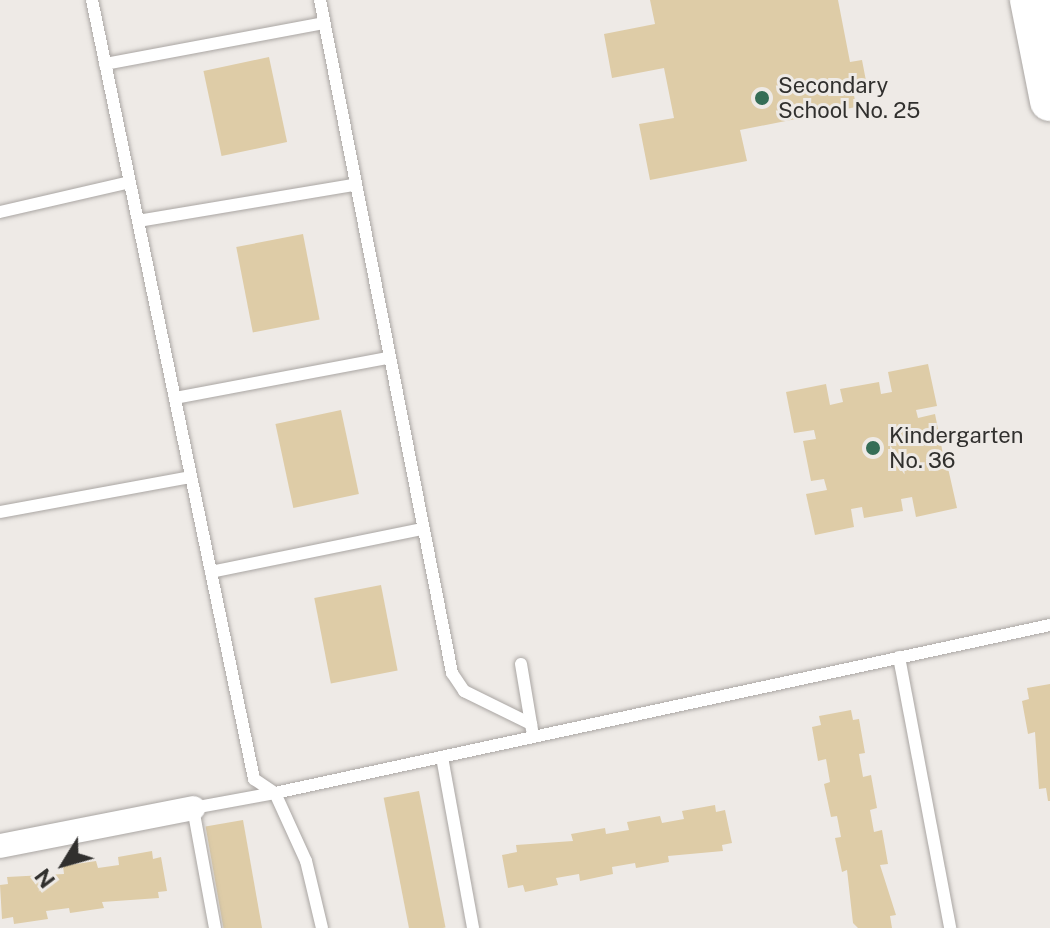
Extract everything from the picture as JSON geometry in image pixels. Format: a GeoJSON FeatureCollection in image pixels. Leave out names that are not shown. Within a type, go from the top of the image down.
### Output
{"type":"FeatureCollection","features":[{"type":"Feature","properties":{"kind":"main road"},"geometry":{"type":"LineString","coordinates":[[1030,0],[1050,101]]}},
{"type":"Feature","properties":{"kind":"street"},"geometry":{"type":"LineString","coordinates":[[0,846],[193,808]]}},
{"type":"Feature","properties":{"kind":"lane"},"geometry":{"type":"LineString","coordinates":[[92,0],[254,779],[275,793],[306,861],[322,928]]}},
{"type":"Feature","properties":{"kind":"lane"},"geometry":{"type":"LineString","coordinates":[[320,0],[387,358],[456,683],[532,730]]}},
{"type":"Feature","properties":{"kind":"lane"},"geometry":{"type":"LineString","coordinates":[[105,64],[324,23]]}},
{"type":"Feature","properties":{"kind":"lane"},"geometry":{"type":"LineString","coordinates":[[0,212],[130,182]]}},
{"type":"Feature","properties":{"kind":"lane"},"geometry":{"type":"LineString","coordinates":[[138,221],[353,185]]}},
{"type":"Feature","properties":{"kind":"lane"},"geometry":{"type":"LineString","coordinates":[[175,398],[387,358]]}},
{"type":"Feature","properties":{"kind":"lane"},"geometry":{"type":"LineString","coordinates":[[0,512],[191,477]]}},
{"type":"Feature","properties":{"kind":"lane"},"geometry":{"type":"LineString","coordinates":[[211,572],[422,529]]}},
{"type":"Feature","properties":{"kind":"lane"},"geometry":{"type":"LineString","coordinates":[[215,928],[193,808],[442,757],[532,730],[1050,625]]}},
{"type":"Feature","properties":{"kind":"lane"},"geometry":{"type":"LineString","coordinates":[[899,657],[950,928]]}},
{"type":"Feature","properties":{"kind":"lane"},"geometry":{"type":"LineString","coordinates":[[521,664],[532,730]]}},
{"type":"Feature","properties":{"kind":"lane"},"geometry":{"type":"LineString","coordinates":[[442,757],[473,928]]}},
{"type":"Feature","properties":{"kind":"building","name":"Secondary School No. 25"},"geometry":{"type":"Polygon","coordinates":[[[650,0],[838,0],[850,62],[862,60],[867,86],[853,89],[856,107],[740,130],[747,161],[650,180],[639,124],[674,118],[664,68],[612,78],[604,34],[655,24],[650,0]]]}},
{"type":"Feature","properties":{"kind":"building"},"geometry":{"type":"Polygon","coordinates":[[[269,57],[287,142],[222,156],[203,71],[269,57]]]}},
{"type":"Feature","properties":{"kind":"building"},"geometry":{"type":"Polygon","coordinates":[[[303,234],[320,319],[253,332],[236,247],[303,234]]]}},
{"type":"Feature","properties":{"kind":"building","name":"Kindergarten No. 36"},"geometry":{"type":"Polygon","coordinates":[[[928,364],[937,406],[916,410],[918,418],[935,414],[943,454],[926,458],[929,471],[948,468],[957,508],[916,517],[912,497],[901,499],[903,511],[864,518],[862,507],[851,509],[854,527],[815,535],[806,494],[827,490],[824,479],[811,481],[803,441],[816,439],[814,430],[794,433],[786,392],[826,384],[830,405],[843,402],[840,389],[879,382],[881,394],[892,392],[888,372],[928,364]]]}},
{"type":"Feature","properties":{"kind":"building"},"geometry":{"type":"Polygon","coordinates":[[[341,410],[359,494],[293,508],[275,424],[341,410]]]}},
{"type":"Feature","properties":{"kind":"building"},"geometry":{"type":"Polygon","coordinates":[[[381,585],[398,670],[331,683],[314,598],[381,585]]]}},
{"type":"Feature","properties":{"kind":"building"},"geometry":{"type":"Polygon","coordinates":[[[1050,684],[1048,801],[1046,788],[1039,789],[1035,732],[1028,734],[1022,701],[1029,699],[1027,688],[1050,684]]]}},
{"type":"Feature","properties":{"kind":"building"},"geometry":{"type":"Polygon","coordinates":[[[851,710],[853,720],[859,719],[865,753],[859,754],[863,777],[871,775],[877,808],[870,810],[874,832],[882,830],[888,864],[880,865],[896,915],[890,916],[892,928],[858,928],[853,923],[847,870],[842,872],[835,838],[841,837],[837,816],[831,817],[824,784],[830,782],[826,759],[818,761],[812,727],[821,725],[819,716],[851,710]]]}},
{"type":"Feature","properties":{"kind":"building"},"geometry":{"type":"Polygon","coordinates":[[[419,791],[446,927],[409,928],[384,798],[419,791]]]}},
{"type":"Feature","properties":{"kind":"building"},"geometry":{"type":"Polygon","coordinates":[[[715,805],[716,812],[725,810],[732,843],[722,845],[723,851],[668,856],[669,862],[636,868],[635,863],[612,867],[613,874],[580,881],[579,874],[556,878],[558,885],[525,892],[523,885],[508,888],[502,855],[517,852],[516,845],[573,841],[571,834],[605,828],[606,834],[629,830],[627,822],[660,816],[662,823],[684,819],[682,811],[715,805]]]}},
{"type":"Feature","properties":{"kind":"building"},"geometry":{"type":"Polygon","coordinates":[[[243,820],[262,928],[223,928],[206,827],[243,820]]]}},
{"type":"Feature","properties":{"kind":"building"},"geometry":{"type":"Polygon","coordinates":[[[152,851],[153,859],[161,857],[167,891],[158,892],[159,898],[102,902],[104,908],[70,913],[69,908],[46,911],[48,919],[14,924],[13,917],[2,919],[0,885],[8,884],[7,877],[64,874],[63,866],[96,861],[98,868],[119,865],[118,857],[152,851]]]}},
{"type":"Feature","properties":{"kind":"place","name":"Secondary School No. 25"},"geometry":{"type":"Point","coordinates":[762,98]}},
{"type":"Feature","properties":{"kind":"place","name":"Kindergarten No. 36"},"geometry":{"type":"Point","coordinates":[873,448]}}]}
